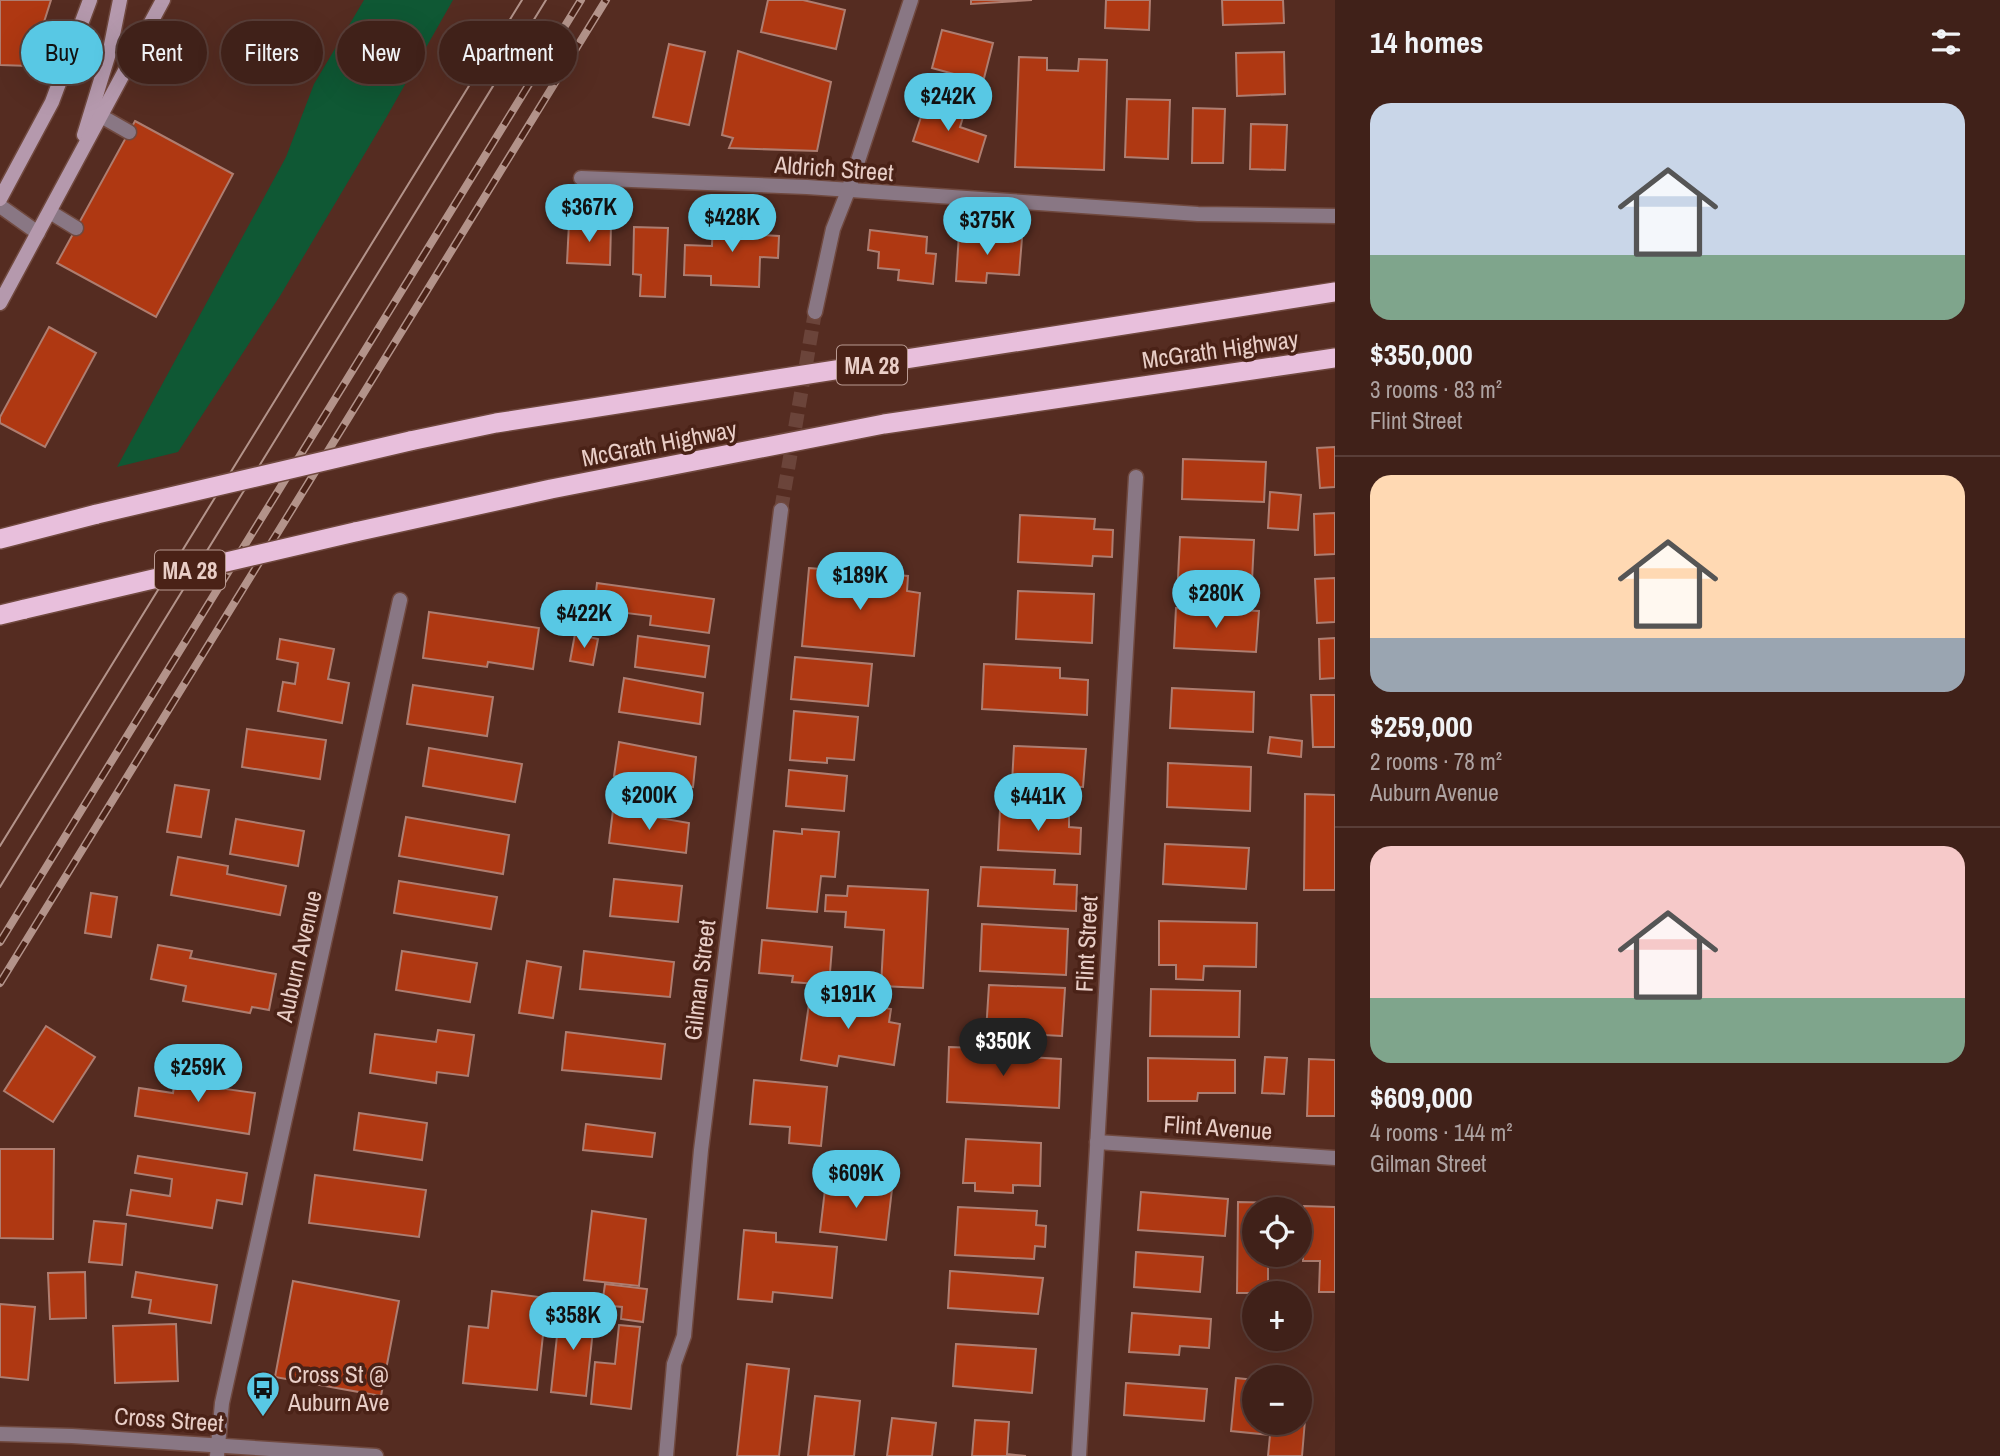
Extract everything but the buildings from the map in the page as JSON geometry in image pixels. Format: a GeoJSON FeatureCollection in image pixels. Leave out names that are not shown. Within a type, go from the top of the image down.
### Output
{"type":"FeatureCollection","features":[{"type":"Feature","properties":{"kind":"highway","name":"McGrath Highway"},"geometry":{"type":"LineString","coordinates":[[0,539],[410,441],[557,414],[1335,292]]}},
{"type":"Feature","properties":{"kind":"highway","name":"McGrath Highway"},"geometry":{"type":"LineString","coordinates":[[0,615],[551,489],[884,424],[1335,358]]}},
{"type":"Feature","properties":{"kind":"main road"},"geometry":{"type":"LineString","coordinates":[[0,199],[52,102],[90,0]]}},
{"type":"Feature","properties":{"kind":"main road"},"geometry":{"type":"LineString","coordinates":[[72,170],[102,81],[120,0]]}},
{"type":"Feature","properties":{"kind":"main road"},"geometry":{"type":"LineString","coordinates":[[0,303],[163,0]]}},
{"type":"Feature","properties":{"kind":"street"},"geometry":{"type":"LineString","coordinates":[[815,312],[833,229],[911,0]]}},
{"type":"Feature","properties":{"kind":"street"},"geometry":{"type":"LineString","coordinates":[[101,116],[129,132]]}},
{"type":"Feature","properties":{"kind":"street","name":"Aldrich Street"},"geometry":{"type":"LineString","coordinates":[[581,178],[848,191],[1198,214],[1335,216]]}},
{"type":"Feature","properties":{"kind":"street"},"geometry":{"type":"LineString","coordinates":[[0,206],[38,233]]}},
{"type":"Feature","properties":{"kind":"street"},"geometry":{"type":"LineString","coordinates":[[50,212],[76,228]]}},
{"type":"Feature","properties":{"kind":"street","name":"Flint Street"},"geometry":{"type":"LineString","coordinates":[[1079,1456],[1136,477]]}},
{"type":"Feature","properties":{"kind":"street","name":"Gilman Street"},"geometry":{"type":"LineString","coordinates":[[666,1456],[674,1364],[684,1336],[701,1150],[781,510]]}},
{"type":"Feature","properties":{"kind":"street","name":"Auburn Avenue"},"geometry":{"type":"LineString","coordinates":[[217,1451],[222,1403],[400,600]]}},
{"type":"Feature","properties":{"kind":"street","name":"Flint Avenue"},"geometry":{"type":"LineString","coordinates":[[1097,1142],[1335,1158]]}},
{"type":"Feature","properties":{"kind":"street","name":"Cross Street"},"geometry":{"type":"LineString","coordinates":[[0,1434],[72,1436],[217,1451],[376,1456]]}},
{"type":"Feature","properties":{"kind":"green space"},"geometry":{"type":"Polygon","coordinates":[[[364,0],[453,0],[425,49],[425,21],[352,21],[364,0]]]}},
{"type":"Feature","properties":{"kind":"green space"},"geometry":{"type":"Polygon","coordinates":[[[337,45],[337,84],[405,84],[280,296],[178,452],[117,467],[286,157],[314,84],[323,84],[323,69],[337,45]]]}},
{"type":"Feature","properties":{"kind":"tunnel"},"geometry":{"type":"LineString","coordinates":[[781,510],[815,312]]}},
{"type":"Feature","properties":{"kind":"tram line"},"geometry":{"type":"LineString","coordinates":[[0,846],[522,0]]}},
{"type":"Feature","properties":{"kind":"tram line"},"geometry":{"type":"LineString","coordinates":[[0,887],[546,0]]}},
{"type":"Feature","properties":{"kind":"railway"},"geometry":{"type":"LineString","coordinates":[[0,942],[581,0]]}},
{"type":"Feature","properties":{"kind":"railway"},"geometry":{"type":"LineString","coordinates":[[0,983],[606,0]]}},
{"type":"Feature","properties":{"kind":"place","name":"Cross St @ Auburn Ave"},"geometry":{"type":"Point","coordinates":[263,1418]}}]}
